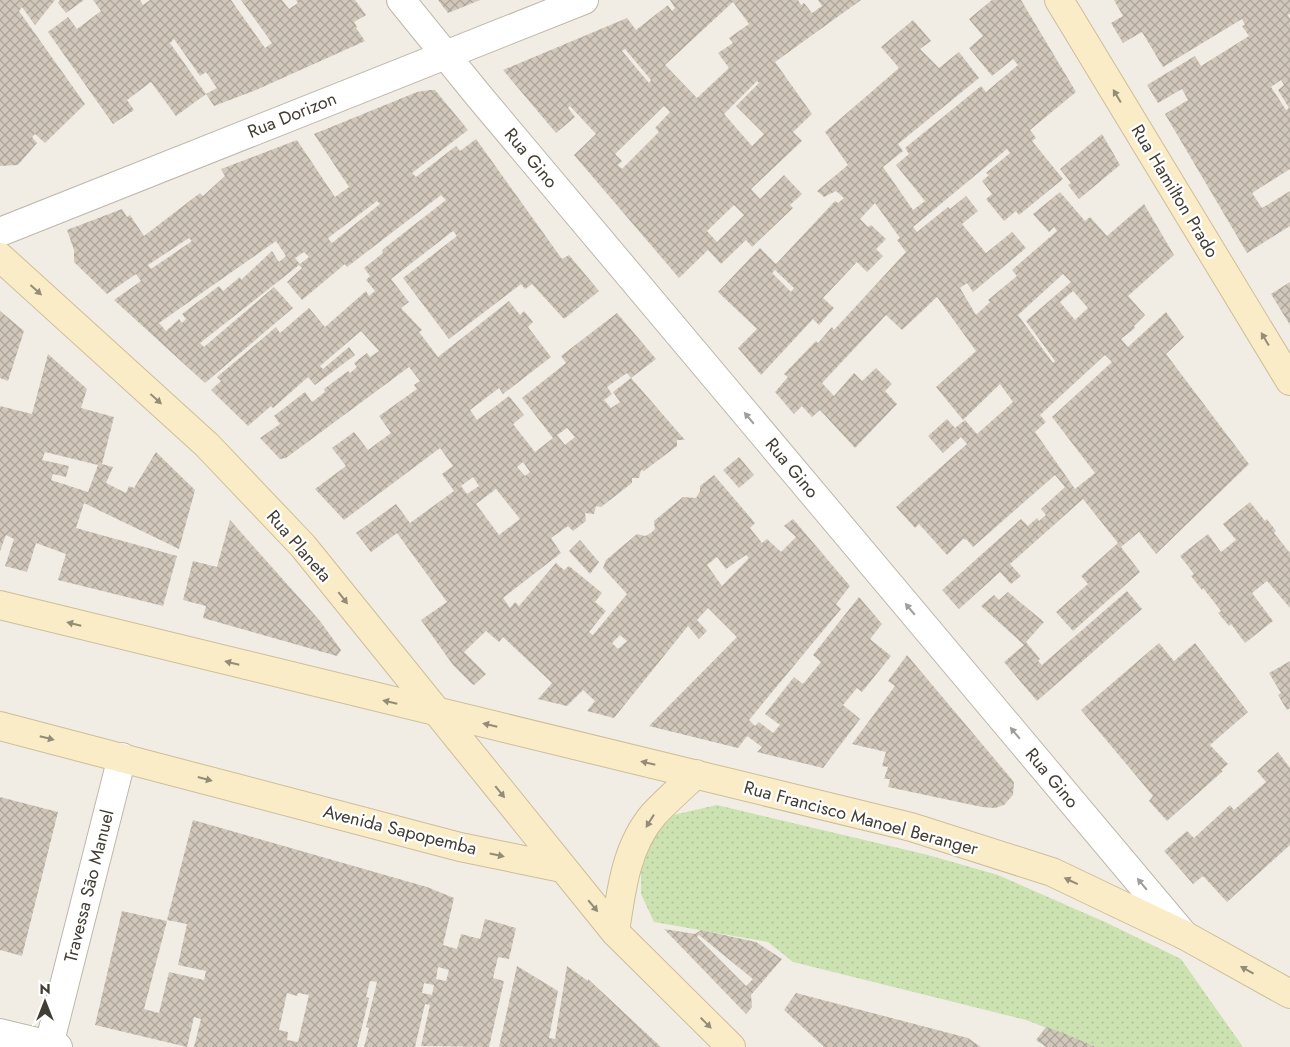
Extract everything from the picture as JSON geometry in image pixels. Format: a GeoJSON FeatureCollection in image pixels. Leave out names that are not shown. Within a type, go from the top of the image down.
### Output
{"type":"FeatureCollection","features":[{"type":"Feature","properties":{"kind":"main road","name":"Rua Hamilton Prado"},"geometry":{"type":"LineString","coordinates":[[1059,0],[1290,381]]}},
{"type":"Feature","properties":{"kind":"main road","name":"Rua Planeta"},"geometry":{"type":"LineString","coordinates":[[0,257],[207,445],[303,546],[562,868]]}},
{"type":"Feature","properties":{"kind":"main road"},"geometry":{"type":"LineString","coordinates":[[0,605],[437,713]]}},
{"type":"Feature","properties":{"kind":"main road"},"geometry":{"type":"LineString","coordinates":[[349,692],[366,688],[378,681],[383,667],[380,644]]}},
{"type":"Feature","properties":{"kind":"main road","name":"Rua Francisco Manoel Beranger"},"geometry":{"type":"LineString","coordinates":[[437,713],[911,827],[1052,872],[1184,935],[1290,994]]}},
{"type":"Feature","properties":{"kind":"main road","name":"Avenida Sapopemba"},"geometry":{"type":"LineString","coordinates":[[0,726],[460,847],[562,868]]}},
{"type":"Feature","properties":{"kind":"main road"},"geometry":{"type":"LineString","coordinates":[[615,932],[632,851],[654,815],[696,774]]}},
{"type":"Feature","properties":{"kind":"main road"},"geometry":{"type":"LineString","coordinates":[[562,868],[615,932],[731,1047]]}},
{"type":"Feature","properties":{"kind":"street","name":"Rua Gino"},"geometry":{"type":"LineString","coordinates":[[401,0],[1184,935]]}},
{"type":"Feature","properties":{"kind":"street","name":"Rua Dorizon"},"geometry":{"type":"LineString","coordinates":[[0,232],[584,0]]}},
{"type":"Feature","properties":{"kind":"street","name":"Travessa São Manuel"},"geometry":{"type":"LineString","coordinates":[[54,1046],[122,757]]}},
{"type":"Feature","properties":{"kind":"street"},"geometry":{"type":"LineString","coordinates":[[0,1033],[54,1046]]}},
{"type":"Feature","properties":{"kind":"green space"},"geometry":{"type":"Polygon","coordinates":[[[717,805],[928,855],[998,875],[1105,922],[1181,959],[1243,1047],[1096,1047],[1026,1020],[793,962],[768,942],[654,922],[641,894],[641,861],[654,835],[673,815],[717,805]]]}},
{"type":"Feature","properties":{"kind":"building"},"geometry":{"type":"Polygon","coordinates":[[[0,0],[55,0],[35,25],[22,7],[19,11],[85,104],[45,143],[35,134],[32,137],[37,143],[18,165],[0,166],[0,0]]]}},
{"type":"Feature","properties":{"kind":"building"},"geometry":{"type":"Polygon","coordinates":[[[60,0],[84,0],[66,13],[58,3],[60,0]]]}},
{"type":"Feature","properties":{"kind":"building"},"geometry":{"type":"Polygon","coordinates":[[[93,0],[140,0],[143,5],[150,0],[231,0],[265,48],[272,43],[241,0],[282,0],[289,9],[298,3],[296,0],[355,0],[366,15],[354,22],[365,41],[256,90],[214,106],[206,94],[176,116],[151,82],[127,100],[134,110],[113,124],[48,32],[68,17],[77,29],[101,11],[93,0]],[[174,39],[170,43],[206,94],[217,88],[206,72],[200,76],[174,39]]]}},
{"type":"Feature","properties":{"kind":"building"},"geometry":{"type":"Polygon","coordinates":[[[438,0],[480,0],[448,13],[438,0]]]}},
{"type":"Feature","properties":{"kind":"building"},"geometry":{"type":"Polygon","coordinates":[[[670,0],[798,0],[801,5],[804,3],[812,13],[822,6],[818,0],[861,0],[775,62],[812,114],[793,132],[802,141],[751,189],[760,199],[784,175],[802,194],[790,205],[793,208],[752,247],[746,240],[721,264],[708,250],[679,278],[574,155],[596,134],[570,106],[568,108],[575,117],[556,133],[503,70],[627,18],[636,30],[668,5],[672,11],[675,8],[670,0]],[[733,2],[665,65],[697,98],[729,68],[718,53],[733,43],[729,38],[749,24],[733,2]],[[625,49],[622,51],[649,83],[651,80],[625,49]],[[757,81],[724,114],[752,146],[764,134],[736,106],[759,83],[757,81]],[[664,106],[615,154],[622,161],[618,165],[622,169],[659,132],[655,128],[670,112],[664,106]],[[734,205],[707,231],[717,242],[744,215],[734,205]]]}},
{"type":"Feature","properties":{"kind":"building"},"geometry":{"type":"Polygon","coordinates":[[[992,0],[1021,0],[1076,92],[1030,130],[1036,138],[1032,141],[1063,179],[1019,215],[1016,211],[1004,221],[986,199],[992,194],[982,181],[989,175],[986,173],[1010,153],[1007,149],[913,227],[917,232],[948,207],[950,209],[966,196],[978,211],[962,224],[986,253],[1012,232],[1026,248],[973,292],[967,283],[960,288],[976,315],[990,302],[988,300],[1017,276],[1012,270],[1057,231],[1054,227],[1049,232],[1033,214],[1060,192],[1085,221],[1090,217],[1107,236],[1144,204],[1174,255],[1128,296],[1145,315],[1134,326],[1135,328],[1121,339],[1128,347],[1166,312],[1184,337],[1166,354],[1249,464],[1156,554],[1139,532],[1121,547],[1140,572],[1073,631],[1056,612],[1088,584],[1081,576],[1118,543],[1083,499],[1010,564],[1021,576],[1011,584],[1000,572],[959,609],[942,590],[1021,519],[1028,526],[1037,518],[1039,521],[1046,515],[1041,509],[1065,487],[1055,475],[973,547],[967,540],[963,539],[947,555],[919,524],[915,528],[896,507],[967,444],[961,437],[943,453],[928,436],[947,419],[955,428],[965,420],[977,434],[1013,402],[1000,384],[963,420],[936,387],[976,351],[937,297],[902,330],[886,315],[822,383],[834,396],[854,373],[862,381],[876,368],[892,384],[885,391],[897,404],[855,448],[820,410],[812,417],[802,406],[794,414],[775,392],[788,377],[784,374],[816,341],[818,343],[832,327],[834,330],[906,252],[897,240],[900,238],[875,203],[860,219],[868,227],[871,225],[886,239],[876,249],[883,256],[867,272],[857,262],[823,298],[834,308],[819,325],[813,319],[761,375],[738,348],[757,329],[718,292],[760,248],[776,264],[835,201],[838,203],[844,198],[836,191],[824,197],[817,191],[848,165],[825,132],[899,68],[881,47],[913,20],[931,41],[920,49],[939,68],[959,52],[979,78],[898,144],[903,151],[883,167],[913,210],[925,201],[896,165],[909,154],[905,148],[981,86],[986,92],[1018,65],[1013,59],[992,76],[969,48],[983,36],[969,19],[992,0]],[[775,270],[772,273],[791,292],[794,288],[775,270]],[[1063,274],[1018,315],[1053,363],[1055,361],[1026,321],[1071,282],[1063,274]],[[1073,291],[1060,302],[1075,320],[1088,308],[1073,291]],[[1105,355],[1040,415],[1046,422],[1035,432],[1075,489],[1095,473],[1052,417],[1112,362],[1105,355]]]}},
{"type":"Feature","properties":{"kind":"building"},"geometry":{"type":"Polygon","coordinates":[[[1114,0],[1290,0],[1290,14],[1288,15],[1290,19],[1290,169],[1252,193],[1262,208],[1290,191],[1290,226],[1247,253],[1165,114],[1188,100],[1182,89],[1158,103],[1147,85],[1195,56],[1201,66],[1249,36],[1242,26],[1245,25],[1242,19],[1163,67],[1142,32],[1123,43],[1111,23],[1123,16],[1114,0]],[[1281,80],[1271,87],[1286,110],[1289,108],[1278,90],[1284,85],[1281,80]]]}},
{"type":"Feature","properties":{"kind":"building"},"geometry":{"type":"Polygon","coordinates":[[[435,90],[468,130],[412,173],[416,177],[456,146],[460,151],[476,139],[562,259],[569,255],[599,291],[564,319],[532,284],[525,289],[521,284],[449,339],[403,278],[457,236],[453,231],[391,279],[409,302],[401,308],[422,330],[419,332],[438,357],[509,301],[520,315],[524,311],[533,322],[528,327],[551,357],[503,394],[499,388],[470,410],[477,420],[509,396],[524,415],[513,424],[535,452],[553,438],[522,398],[566,363],[561,356],[617,313],[656,359],[631,378],[685,440],[677,440],[677,446],[644,471],[641,470],[639,478],[632,478],[632,483],[601,507],[596,506],[594,514],[585,513],[586,521],[573,531],[568,526],[551,538],[561,553],[503,598],[510,608],[515,602],[519,606],[556,563],[564,570],[569,566],[602,593],[595,602],[606,611],[589,632],[593,635],[627,594],[603,568],[606,560],[637,534],[645,536],[651,533],[655,529],[654,521],[683,497],[696,498],[700,491],[700,486],[714,475],[755,523],[750,528],[762,543],[767,539],[781,552],[796,537],[784,526],[793,519],[850,586],[836,604],[841,609],[749,720],[755,726],[759,722],[773,733],[780,725],[765,714],[794,677],[803,684],[821,662],[813,655],[859,597],[882,624],[870,639],[891,656],[862,692],[857,688],[843,705],[860,719],[823,768],[757,752],[762,747],[747,736],[738,748],[649,726],[737,637],[708,608],[697,620],[707,631],[699,639],[688,626],[614,718],[587,711],[595,701],[583,690],[567,706],[538,699],[552,683],[503,637],[499,642],[486,631],[464,652],[486,674],[474,685],[472,684],[453,665],[421,620],[447,602],[397,533],[371,552],[356,533],[396,504],[410,523],[454,491],[442,474],[453,466],[440,448],[344,520],[315,489],[346,466],[332,448],[354,432],[368,450],[391,433],[379,416],[417,389],[414,385],[420,381],[409,367],[286,458],[280,459],[260,438],[280,424],[274,416],[305,392],[312,402],[325,392],[324,389],[348,371],[350,373],[357,367],[354,363],[367,353],[370,357],[379,351],[361,331],[320,366],[323,369],[349,347],[355,355],[315,385],[308,377],[273,408],[271,406],[248,426],[211,390],[221,381],[217,377],[276,327],[280,333],[309,308],[325,327],[366,291],[369,296],[375,291],[366,280],[370,276],[364,268],[383,253],[382,250],[446,200],[441,195],[347,267],[345,264],[302,300],[287,282],[302,268],[299,265],[200,343],[204,347],[274,287],[293,308],[205,383],[114,300],[141,281],[136,274],[107,294],[74,262],[74,250],[67,230],[122,209],[127,217],[130,215],[144,236],[200,193],[203,196],[225,176],[221,169],[297,140],[335,197],[349,187],[314,134],[417,92],[435,90]],[[377,201],[328,238],[332,243],[380,204],[377,201]],[[189,238],[148,265],[151,269],[192,241],[189,238]],[[276,241],[159,323],[166,331],[179,319],[182,323],[186,319],[182,314],[219,286],[223,291],[240,277],[241,280],[272,251],[279,262],[286,256],[276,241]],[[304,252],[295,258],[300,264],[309,257],[304,252]],[[627,373],[607,387],[612,394],[604,400],[611,408],[620,402],[613,392],[631,378],[627,373]],[[567,428],[557,435],[565,445],[575,437],[567,428]],[[523,462],[517,467],[525,476],[530,472],[523,462]],[[473,477],[461,486],[467,494],[479,486],[473,477]],[[496,489],[476,504],[499,535],[520,519],[496,489]],[[746,555],[726,569],[717,557],[707,565],[722,586],[749,558],[746,555]],[[620,635],[612,643],[618,649],[627,641],[620,635]]]}},
{"type":"Feature","properties":{"kind":"building"},"geometry":{"type":"Polygon","coordinates":[[[1102,134],[1120,165],[1079,199],[1068,185],[1071,183],[1060,169],[1102,134]]]}},
{"type":"Feature","properties":{"kind":"building"},"geometry":{"type":"Polygon","coordinates":[[[1290,282],[1290,325],[1271,294],[1290,282]]]}},
{"type":"Feature","properties":{"kind":"building"},"geometry":{"type":"Polygon","coordinates":[[[0,311],[24,331],[8,381],[0,378],[0,311]]]}},
{"type":"Feature","properties":{"kind":"building"},"geometry":{"type":"Polygon","coordinates":[[[48,354],[87,389],[81,408],[114,417],[102,464],[113,467],[106,483],[126,493],[129,486],[134,488],[156,452],[195,490],[179,549],[84,503],[76,528],[177,556],[163,606],[58,580],[66,554],[36,543],[27,572],[5,566],[14,539],[6,535],[0,551],[0,406],[32,414],[48,354]],[[45,452],[42,460],[69,466],[66,477],[53,474],[51,480],[88,492],[98,465],[45,452]]]}},
{"type":"Feature","properties":{"kind":"building"},"geometry":{"type":"Polygon","coordinates":[[[739,457],[754,475],[739,488],[723,470],[739,457]]]}},
{"type":"Feature","properties":{"kind":"building"},"geometry":{"type":"Polygon","coordinates":[[[1250,502],[1265,521],[1267,519],[1276,531],[1274,533],[1290,553],[1290,608],[1267,581],[1252,593],[1273,621],[1245,643],[1231,624],[1229,626],[1218,613],[1221,611],[1191,576],[1194,574],[1180,556],[1208,534],[1221,552],[1236,540],[1223,524],[1250,502]]]}},
{"type":"Feature","properties":{"kind":"building"},"geometry":{"type":"Polygon","coordinates":[[[230,520],[320,621],[341,650],[337,656],[203,618],[206,606],[183,600],[193,561],[217,567],[230,520]]]}},
{"type":"Feature","properties":{"kind":"building"},"geometry":{"type":"Polygon","coordinates":[[[580,540],[599,562],[590,574],[569,551],[580,540]]]}},
{"type":"Feature","properties":{"kind":"building"},"geometry":{"type":"Polygon","coordinates":[[[1127,591],[1142,609],[1037,701],[1004,662],[1024,645],[981,606],[994,595],[999,600],[1008,592],[1044,622],[1026,642],[1040,659],[1038,661],[1042,665],[1127,591]]]}},
{"type":"Feature","properties":{"kind":"building"},"geometry":{"type":"Polygon","coordinates":[[[1159,643],[1174,661],[1195,643],[1248,712],[1210,745],[1228,764],[1221,770],[1223,771],[1167,821],[1149,801],[1153,796],[1081,710],[1159,643]]]}},
{"type":"Feature","properties":{"kind":"building"},"geometry":{"type":"Polygon","coordinates":[[[907,655],[1014,782],[1013,795],[1004,805],[995,808],[982,807],[888,787],[890,779],[884,779],[888,767],[882,766],[886,752],[852,744],[895,686],[888,681],[907,655]]]}},
{"type":"Feature","properties":{"kind":"building"},"geometry":{"type":"Polygon","coordinates":[[[1290,661],[1290,708],[1287,710],[1278,695],[1281,693],[1269,673],[1290,661]]]}},
{"type":"Feature","properties":{"kind":"building"},"geometry":{"type":"Polygon","coordinates":[[[1278,752],[1290,768],[1290,845],[1227,902],[1203,876],[1193,884],[1164,851],[1187,831],[1194,838],[1230,805],[1234,810],[1266,782],[1257,771],[1278,752]]]}},
{"type":"Feature","properties":{"kind":"building"},"geometry":{"type":"Polygon","coordinates":[[[0,797],[58,812],[22,956],[0,950],[0,797]]]}},
{"type":"Feature","properties":{"kind":"building"},"geometry":{"type":"Polygon","coordinates":[[[193,820],[427,887],[454,898],[443,945],[457,949],[461,934],[480,939],[485,919],[516,928],[509,959],[498,957],[493,978],[504,981],[489,1047],[421,1046],[430,1005],[425,1004],[415,1047],[364,1047],[369,1028],[366,1027],[377,982],[370,981],[366,997],[369,998],[357,1047],[194,1047],[201,1019],[194,1017],[187,1047],[95,1025],[122,911],[167,921],[144,1009],[159,1013],[169,972],[204,980],[206,971],[178,965],[187,924],[167,920],[193,820]],[[438,967],[436,979],[446,981],[449,970],[438,967]],[[424,983],[422,993],[432,995],[434,985],[424,983]],[[287,993],[279,1030],[288,1032],[287,1040],[298,1042],[309,995],[298,993],[297,996],[287,993]]]}},
{"type":"Feature","properties":{"kind":"building"},"geometry":{"type":"Polygon","coordinates":[[[664,929],[695,934],[701,930],[756,942],[782,959],[751,995],[752,1007],[746,1014],[664,929]],[[699,935],[697,937],[746,986],[753,979],[699,935]]]}},
{"type":"Feature","properties":{"kind":"building"},"geometry":{"type":"Polygon","coordinates":[[[517,966],[558,991],[549,1038],[555,1039],[567,966],[588,981],[588,979],[661,1047],[499,1047],[517,966]]]}},
{"type":"Feature","properties":{"kind":"building"},"geometry":{"type":"Polygon","coordinates":[[[796,993],[968,1038],[981,1047],[824,1047],[784,1010],[796,993]]]}},
{"type":"Feature","properties":{"kind":"building"},"geometry":{"type":"Polygon","coordinates":[[[1046,1027],[1096,1047],[1046,1047],[1036,1040],[1046,1027]]]}}]}
